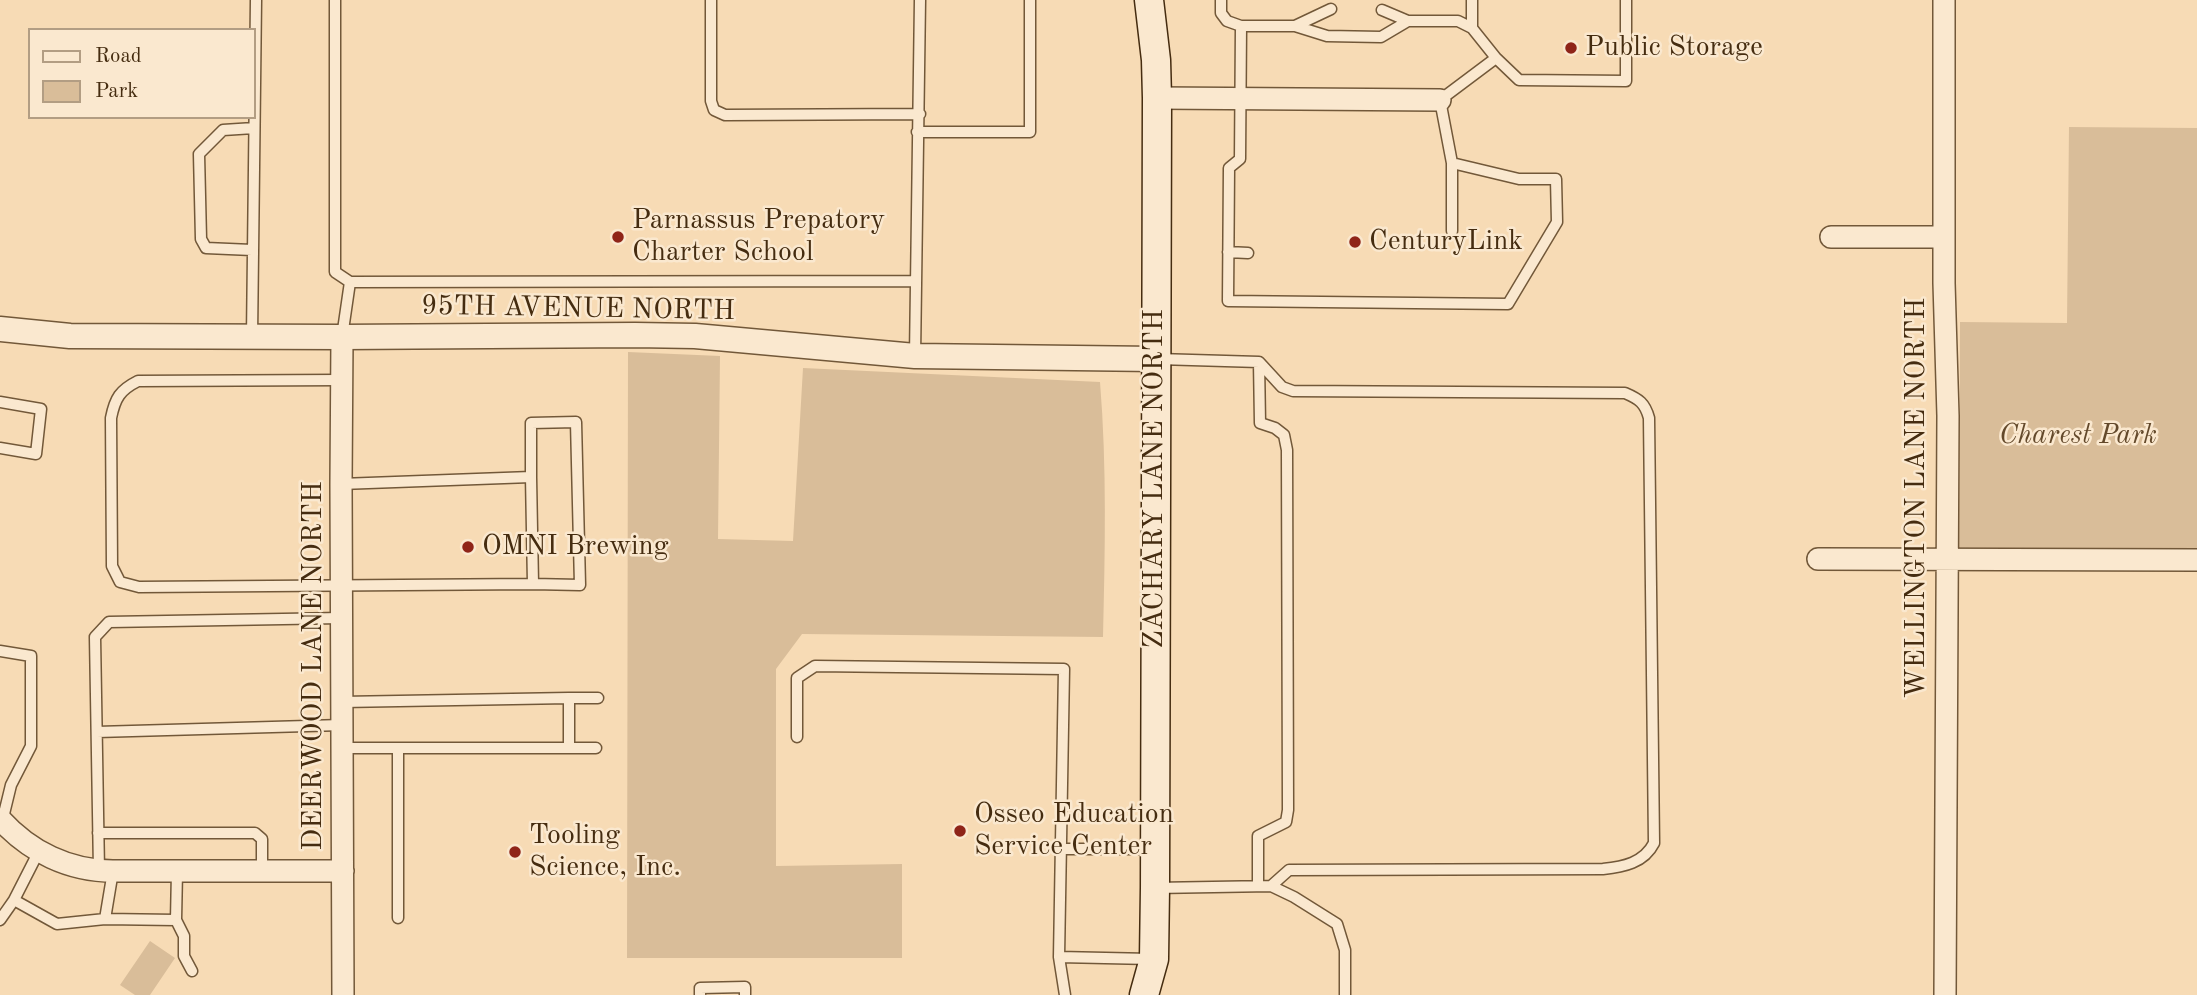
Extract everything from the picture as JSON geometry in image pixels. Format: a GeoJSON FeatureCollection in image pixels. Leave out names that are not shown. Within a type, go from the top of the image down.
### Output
{"type":"FeatureCollection","features":[{"type":"Feature","properties":{"kind":"main road","name":"ZACHARY LANE NORTH"},"geometry":{"type":"LineString","coordinates":[[1144,995],[1154,959],[1155,888],[1157,98],[1155,46],[1149,0]]}},
{"type":"Feature","properties":{"kind":"main road","name":"ZACHARY LANE NORTH"},"geometry":{"type":"LineString","coordinates":[[1154,959],[1164,995]]}},
{"type":"Feature","properties":{"kind":"street","name":"WELLINGTON LANE NORTH"},"geometry":{"type":"LineString","coordinates":[[1944,0],[1943,237],[1948,368],[1945,995]]}},
{"type":"Feature","properties":{"kind":"street"},"geometry":{"type":"LineString","coordinates":[[1157,98],[1440,100]]}},
{"type":"Feature","properties":{"kind":"street"},"geometry":{"type":"LineString","coordinates":[[1831,237],[1943,237]]}},
{"type":"Feature","properties":{"kind":"street","name":"95TH AVENUE NORTH"},"geometry":{"type":"LineString","coordinates":[[0,329],[69,336],[695,336],[915,356],[1155,359]]}},
{"type":"Feature","properties":{"kind":"street","name":"DEERWOOD LANE NORTH"},"geometry":{"type":"LineString","coordinates":[[342,337],[343,995]]}},
{"type":"Feature","properties":{"kind":"street"},"geometry":{"type":"LineString","coordinates":[[1818,559],[2197,560]]}},
{"type":"Feature","properties":{"kind":"street"},"geometry":{"type":"LineString","coordinates":[[1,820],[19,838],[62,863],[106,871],[343,871]]}},
{"type":"Feature","properties":{"kind":"lane"},"geometry":{"type":"LineString","coordinates":[[256,0],[256,28]]}},
{"type":"Feature","properties":{"kind":"lane"},"geometry":{"type":"LineString","coordinates":[[335,0],[335,272],[350,282],[915,281]]}},
{"type":"Feature","properties":{"kind":"lane"},"geometry":{"type":"LineString","coordinates":[[711,0],[711,101],[714,110],[725,115],[920,114]]}},
{"type":"Feature","properties":{"kind":"lane"},"geometry":{"type":"LineString","coordinates":[[915,356],[920,0]]}},
{"type":"Feature","properties":{"kind":"lane"},"geometry":{"type":"LineString","coordinates":[[917,132],[1030,132],[1030,0]]}},
{"type":"Feature","properties":{"kind":"lane"},"geometry":{"type":"LineString","coordinates":[[1221,0],[1221,13],[1227,21],[1241,26],[1294,26],[1327,36],[1381,37],[1409,20]]}},
{"type":"Feature","properties":{"kind":"lane"},"geometry":{"type":"LineString","coordinates":[[1472,0],[1472,28]]}},
{"type":"Feature","properties":{"kind":"lane"},"geometry":{"type":"LineString","coordinates":[[1382,10],[1409,20],[1458,21],[1472,28],[1518,80],[1626,82],[1626,0]]}},
{"type":"Feature","properties":{"kind":"lane"},"geometry":{"type":"LineString","coordinates":[[1294,26],[1331,9]]}},
{"type":"Feature","properties":{"kind":"lane"},"geometry":{"type":"LineString","coordinates":[[1241,26],[1240,159],[1229,168],[1228,301],[1508,304],[1557,222],[1556,179],[1519,179],[1452,163]]}},
{"type":"Feature","properties":{"kind":"lane"},"geometry":{"type":"LineString","coordinates":[[1452,231],[1452,163],[1440,100],[1496,58]]}},
{"type":"Feature","properties":{"kind":"lane"},"geometry":{"type":"LineString","coordinates":[[253,337],[254,119]]}},
{"type":"Feature","properties":{"kind":"lane"},"geometry":{"type":"LineString","coordinates":[[253,250],[206,248],[201,239],[199,154],[223,130],[254,128]]}},
{"type":"Feature","properties":{"kind":"lane"},"geometry":{"type":"LineString","coordinates":[[1228,253],[1248,253]]}},
{"type":"Feature","properties":{"kind":"lane"},"geometry":{"type":"LineString","coordinates":[[342,337],[350,282]]}},
{"type":"Feature","properties":{"kind":"lane"},"geometry":{"type":"LineString","coordinates":[[1155,359],[1259,362],[1282,387],[1293,391],[1625,393],[1646,406],[1649,418],[1654,843],[1649,852],[1623,867],[1603,869],[1289,870],[1271,887]]}},
{"type":"Feature","properties":{"kind":"lane"},"geometry":{"type":"LineString","coordinates":[[1258,886],[1258,836],[1286,822],[1288,810],[1287,450],[1284,435],[1275,428],[1260,423],[1259,362]]}},
{"type":"Feature","properties":{"kind":"lane"},"geometry":{"type":"LineString","coordinates":[[341,380],[138,381],[124,388],[115,398],[111,418],[112,566],[120,582],[139,587],[580,585],[576,422],[531,423],[533,584]]}},
{"type":"Feature","properties":{"kind":"lane"},"geometry":{"type":"LineString","coordinates":[[0,402],[41,409],[36,454],[0,448]]}},
{"type":"Feature","properties":{"kind":"lane"},"geometry":{"type":"LineString","coordinates":[[341,484],[531,477]]}},
{"type":"Feature","properties":{"kind":"lane"},"geometry":{"type":"LineString","coordinates":[[105,919],[106,871],[99,833],[95,637],[109,622],[341,618]]}},
{"type":"Feature","properties":{"kind":"lane"},"geometry":{"type":"LineString","coordinates":[[0,651],[31,656],[31,746],[11,785],[1,820]]}},
{"type":"Feature","properties":{"kind":"lane"},"geometry":{"type":"LineString","coordinates":[[797,737],[797,678],[816,666],[1064,669],[1059,957],[1065,995]]}},
{"type":"Feature","properties":{"kind":"lane"},"geometry":{"type":"LineString","coordinates":[[569,698],[569,748]]}},
{"type":"Feature","properties":{"kind":"lane"},"geometry":{"type":"LineString","coordinates":[[342,702],[597,698]]}},
{"type":"Feature","properties":{"kind":"lane"},"geometry":{"type":"LineString","coordinates":[[97,732],[342,725]]}},
{"type":"Feature","properties":{"kind":"lane"},"geometry":{"type":"LineString","coordinates":[[342,748],[596,748]]}},
{"type":"Feature","properties":{"kind":"lane"},"geometry":{"type":"LineString","coordinates":[[398,748],[398,918]]}},
{"type":"Feature","properties":{"kind":"lane"},"geometry":{"type":"LineString","coordinates":[[99,833],[255,833],[262,839],[262,871]]}},
{"type":"Feature","properties":{"kind":"lane"},"geometry":{"type":"LineString","coordinates":[[1061,849],[1155,849]]}},
{"type":"Feature","properties":{"kind":"lane"},"geometry":{"type":"LineString","coordinates":[[0,920],[14,900],[39,851]]}},
{"type":"Feature","properties":{"kind":"lane"},"geometry":{"type":"LineString","coordinates":[[177,871],[176,920],[184,936],[184,956],[192,971]]}},
{"type":"Feature","properties":{"kind":"lane"},"geometry":{"type":"LineString","coordinates":[[1155,888],[1258,886],[1271,887],[1294,897],[1337,924],[1345,950],[1345,995]]}},
{"type":"Feature","properties":{"kind":"lane"},"geometry":{"type":"LineString","coordinates":[[14,900],[57,924],[105,919],[176,920]]}},
{"type":"Feature","properties":{"kind":"lane"},"geometry":{"type":"LineString","coordinates":[[1059,957],[1154,959]]}},
{"type":"Feature","properties":{"kind":"lane"},"geometry":{"type":"LineString","coordinates":[[699,995],[700,988],[745,987],[745,995]]}},
{"type":"Feature","properties":{"kind":"green space","name":"Charest Park"},"geometry":{"type":"Polygon","coordinates":[[[2069,127],[2197,128],[2197,551],[1959,549],[1960,322],[2067,323],[2069,127]]]}},
{"type":"Feature","properties":{"kind":"green space"},"geometry":{"type":"Polygon","coordinates":[[[628,352],[720,356],[718,539],[793,541],[803,368],[1100,382],[1105,478],[1103,637],[802,634],[776,669],[776,866],[902,864],[902,958],[627,958],[628,352]]]}},
{"type":"Feature","properties":{"kind":"green space"},"geometry":{"type":"Polygon","coordinates":[[[150,941],[175,958],[150,995],[135,995],[120,985],[150,941]]]}},
{"type":"Feature","properties":{"kind":"place","name":"Public Storage"},"geometry":{"type":"Point","coordinates":[1571,48]}},
{"type":"Feature","properties":{"kind":"place","name":"Parnassus Prepatory Charter School"},"geometry":{"type":"Point","coordinates":[618,237]}},
{"type":"Feature","properties":{"kind":"place","name":"CenturyLink"},"geometry":{"type":"Point","coordinates":[1355,242]}},
{"type":"Feature","properties":{"kind":"place","name":"OMNI Brewing"},"geometry":{"type":"Point","coordinates":[468,547]}},
{"type":"Feature","properties":{"kind":"place","name":"Osseo Education Service Center"},"geometry":{"type":"Point","coordinates":[960,831]}},
{"type":"Feature","properties":{"kind":"place","name":"Tooling Science, Inc."},"geometry":{"type":"Point","coordinates":[515,852]}}]}
